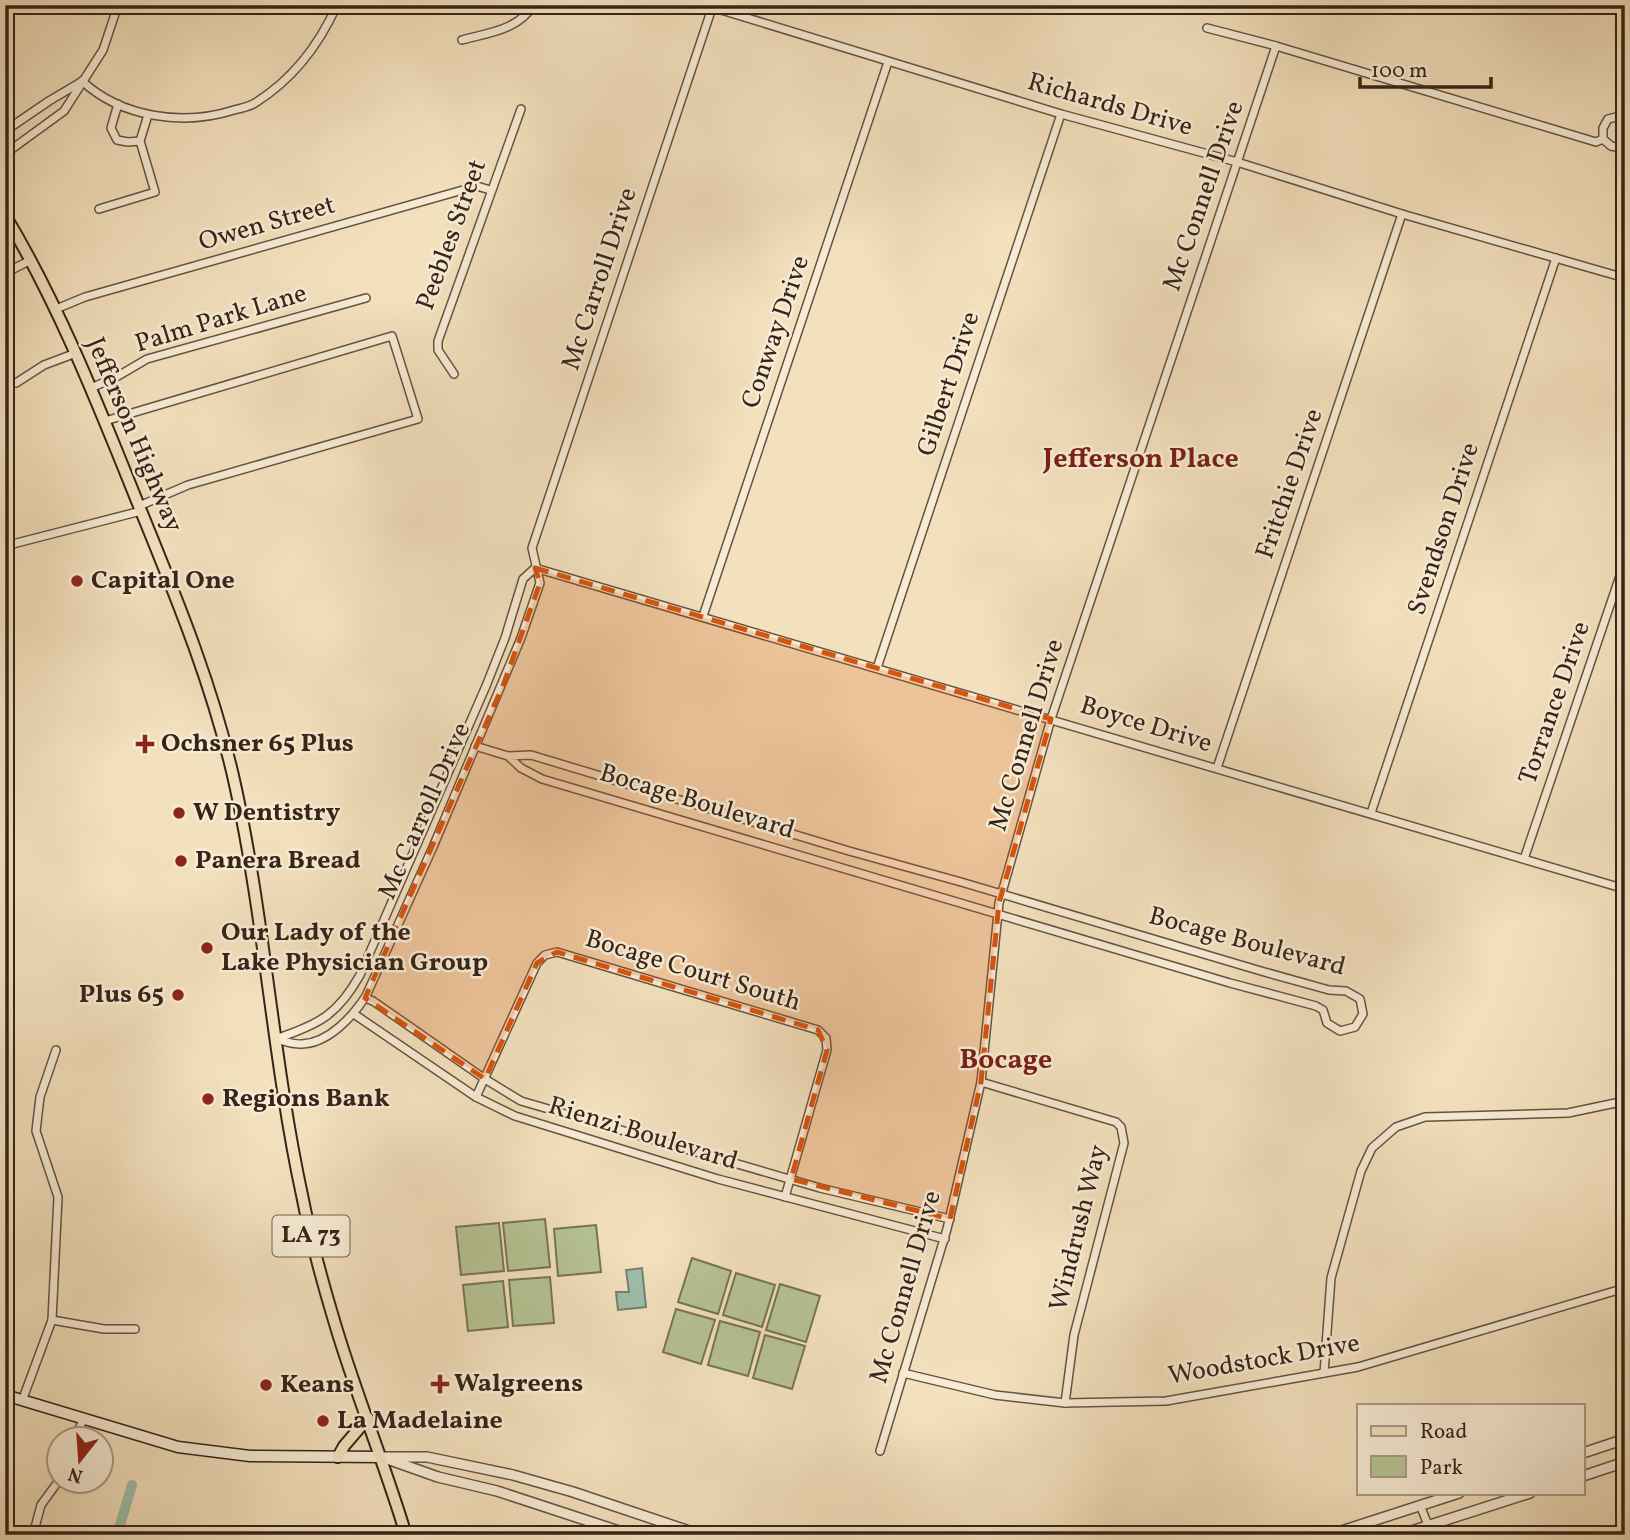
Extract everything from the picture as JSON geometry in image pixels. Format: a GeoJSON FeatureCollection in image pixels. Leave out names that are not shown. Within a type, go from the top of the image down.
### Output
{"type":"FeatureCollection","features":[{"type":"Feature","properties":{"kind":"main road","name":"Jefferson Highway"},"geometry":{"type":"LineString","coordinates":[[5,215],[56,309],[105,421],[194,644],[226,748],[246,841],[293,1154],[310,1231],[333,1319],[382,1457],[406,1535]]}},
{"type":"Feature","properties":{"kind":"main road"},"geometry":{"type":"LineString","coordinates":[[5,1395],[181,1448],[250,1457],[382,1457]]}},
{"type":"Feature","properties":{"kind":"main road"},"geometry":{"type":"LineString","coordinates":[[338,1457],[368,1418]]}},
{"type":"Feature","properties":{"kind":"street"},"geometry":{"type":"LineString","coordinates":[[5,153],[64,111],[75,97],[82,81],[103,50],[118,5]]}},
{"type":"Feature","properties":{"kind":"street"},"geometry":{"type":"LineString","coordinates":[[82,81],[93,92],[148,115],[182,119],[218,115],[253,104],[309,55],[326,29],[337,5]]}},
{"type":"Feature","properties":{"kind":"street"},"geometry":{"type":"LineString","coordinates":[[462,40],[511,26],[523,18],[533,5]]}},
{"type":"Feature","properties":{"kind":"street","name":"Richards Drive"},"geometry":{"type":"LineString","coordinates":[[710,6],[1061,114],[1237,162],[1402,214],[1625,278]]}},
{"type":"Feature","properties":{"kind":"street","name":"Mc Carroll Drive"},"geometry":{"type":"LineString","coordinates":[[275,1039],[302,1045],[311,1042],[337,1029],[354,1014],[365,998],[504,683],[540,583],[532,548],[710,6]]}},
{"type":"Feature","properties":{"kind":"street"},"geometry":{"type":"LineString","coordinates":[[1208,28],[1597,142],[1603,139]]}},
{"type":"Feature","properties":{"kind":"street","name":"Mc Connell Drive"},"geometry":{"type":"LineString","coordinates":[[880,1451],[950,1219],[981,1082],[998,913],[1051,719],[1276,47]]}},
{"type":"Feature","properties":{"kind":"street","name":"Conway Drive"},"geometry":{"type":"LineString","coordinates":[[703,616],[888,62]]}},
{"type":"Feature","properties":{"kind":"street"},"geometry":{"type":"LineString","coordinates":[[5,131],[82,81]]}},
{"type":"Feature","properties":{"kind":"street"},"geometry":{"type":"LineString","coordinates":[[118,104],[111,128],[117,140],[140,141]]}},
{"type":"Feature","properties":{"kind":"street","name":"Peebles Street"},"geometry":{"type":"LineString","coordinates":[[454,374],[438,350],[438,341],[521,109]]}},
{"type":"Feature","properties":{"kind":"street","name":"Gilbert Drive"},"geometry":{"type":"LineString","coordinates":[[877,668],[1061,114]]}},
{"type":"Feature","properties":{"kind":"street"},"geometry":{"type":"LineString","coordinates":[[99,209],[155,192],[140,141],[148,115]]}},
{"type":"Feature","properties":{"kind":"street"},"geometry":{"type":"LineString","coordinates":[[1625,119],[1620,116],[1608,119],[1603,128],[1603,139],[1611,146],[1625,146]]}},
{"type":"Feature","properties":{"kind":"street","name":"Owen Street"},"geometry":{"type":"LineString","coordinates":[[56,309],[85,297],[477,186],[490,190]]}},
{"type":"Feature","properties":{"kind":"street","name":"Fritchie Drive"},"geometry":{"type":"LineString","coordinates":[[1217,768],[1402,214]]}},
{"type":"Feature","properties":{"kind":"street","name":"Svendson Drive"},"geometry":{"type":"LineString","coordinates":[[1371,813],[1556,258]]}},
{"type":"Feature","properties":{"kind":"street"},"geometry":{"type":"LineString","coordinates":[[5,273],[31,260]]}},
{"type":"Feature","properties":{"kind":"street","name":"Palm Park Lane"},"geometry":{"type":"LineString","coordinates":[[91,388],[147,359],[366,298]]}},
{"type":"Feature","properties":{"kind":"street"},"geometry":{"type":"LineString","coordinates":[[5,547],[140,508],[188,485],[418,419],[391,336],[105,421]]}},
{"type":"Feature","properties":{"kind":"street"},"geometry":{"type":"LineString","coordinates":[[5,383],[16,383],[44,365],[76,353]]}},
{"type":"Feature","properties":{"kind":"street","name":"Torrance Drive"},"geometry":{"type":"LineString","coordinates":[[1524,859],[1625,561]]}},
{"type":"Feature","properties":{"kind":"street","name":"Mc Carroll Drive"},"geometry":{"type":"LineString","coordinates":[[275,1039],[309,1027],[327,1017],[347,998],[360,975],[486,686],[505,638],[523,579],[535,568]]}},
{"type":"Feature","properties":{"kind":"street","name":"Boyce Drive"},"geometry":{"type":"LineString","coordinates":[[535,568],[1625,889]]}},
{"type":"Feature","properties":{"kind":"street","name":"Bocage Boulevard"},"geometry":{"type":"LineString","coordinates":[[475,746],[508,756],[531,755],[1261,971],[1329,990],[1346,991],[1360,999],[1363,1014],[1355,1027],[1340,1031],[1326,1023],[1323,1010],[1315,1006],[542,779],[521,768],[508,756]]}},
{"type":"Feature","properties":{"kind":"street","name":"Bocage Court South"},"geometry":{"type":"LineString","coordinates":[[485,1079],[537,963],[545,955],[558,952],[818,1030],[826,1038],[827,1050],[790,1179]]}},
{"type":"Feature","properties":{"kind":"street","name":"Rienzi Boulevard"},"geometry":{"type":"LineString","coordinates":[[365,998],[521,1101],[790,1179],[950,1219]]}},
{"type":"Feature","properties":{"kind":"street","name":"Rienzi Boulevard"},"geometry":{"type":"LineString","coordinates":[[354,1014],[476,1097],[515,1116],[718,1179],[945,1238]]}},
{"type":"Feature","properties":{"kind":"street"},"geometry":{"type":"LineString","coordinates":[[22,1401],[52,1320],[58,1197],[36,1131],[40,1097],[56,1050]]}},
{"type":"Feature","properties":{"kind":"street"},"geometry":{"type":"LineString","coordinates":[[476,1097],[485,1079]]}},
{"type":"Feature","properties":{"kind":"street","name":"Windrush Way"},"geometry":{"type":"LineString","coordinates":[[981,1082],[1116,1122],[1122,1132],[1124,1143],[1072,1346],[1065,1403]]}},
{"type":"Feature","properties":{"kind":"street"},"geometry":{"type":"LineString","coordinates":[[1324,1373],[1331,1278],[1361,1171],[1372,1148],[1396,1127],[1425,1117],[1567,1113],[1625,1101]]}},
{"type":"Feature","properties":{"kind":"street"},"geometry":{"type":"LineString","coordinates":[[785,1197],[790,1179]]}},
{"type":"Feature","properties":{"kind":"street","name":"Woodstock Drive"},"geometry":{"type":"LineString","coordinates":[[904,1373],[995,1395],[1065,1403],[1166,1401],[1358,1367],[1625,1288]]}},
{"type":"Feature","properties":{"kind":"street"},"geometry":{"type":"LineString","coordinates":[[52,1320],[104,1329],[135,1329]]}},
{"type":"Feature","properties":{"kind":"street"},"geometry":{"type":"LineString","coordinates":[[81,1424],[83,1419]]}},
{"type":"Feature","properties":{"kind":"street"},"geometry":{"type":"LineString","coordinates":[[1584,1453],[1625,1439]]}},
{"type":"Feature","properties":{"kind":"street"},"geometry":{"type":"LineString","coordinates":[[382,1457],[438,1477],[497,1491],[631,1535]]}},
{"type":"Feature","properties":{"kind":"street"},"geometry":{"type":"LineString","coordinates":[[382,1457],[427,1457],[508,1474],[573,1492],[701,1535]]}},
{"type":"Feature","properties":{"kind":"street"},"geometry":{"type":"LineString","coordinates":[[1584,1476],[1625,1462]]}},
{"type":"Feature","properties":{"kind":"street"},"geometry":{"type":"LineString","coordinates":[[33,1535],[41,1505],[49,1494]]}},
{"type":"Feature","properties":{"kind":"street"},"geometry":{"type":"LineString","coordinates":[[1329,1535],[1456,1494]]}},
{"type":"Feature","properties":{"kind":"street"},"geometry":{"type":"LineString","coordinates":[[1399,1535],[1430,1530],[1527,1494]]}},
{"type":"Feature","properties":{"kind":"street"},"geometry":{"type":"LineString","coordinates":[[1420,1505],[1430,1530]]}},
{"type":"Feature","properties":{"kind":"highlighted area"},"geometry":{"type":"Polygon","coordinates":[[[535,568],[1051,719],[999,903],[981,1082],[950,1219],[791,1179],[827,1050],[818,1030],[557,952],[537,963],[485,1079],[365,998],[504,683],[540,583],[535,568]]]}},
{"type":"Feature","properties":{"kind":"green space"},"geometry":{"type":"Polygon","coordinates":[[[545,1219],[550,1267],[508,1271],[503,1223],[545,1219]]]}},
{"type":"Feature","properties":{"kind":"green space"},"geometry":{"type":"Polygon","coordinates":[[[499,1223],[504,1271],[461,1275],[456,1227],[499,1223]]]}},
{"type":"Feature","properties":{"kind":"green space"},"geometry":{"type":"Polygon","coordinates":[[[596,1225],[601,1272],[558,1276],[554,1229],[596,1225]]]}},
{"type":"Feature","properties":{"kind":"green space"},"geometry":{"type":"Polygon","coordinates":[[[692,1258],[731,1271],[718,1314],[678,1302],[692,1258]]]}},
{"type":"Feature","properties":{"kind":"green space"},"geometry":{"type":"Polygon","coordinates":[[[736,1273],[775,1285],[762,1327],[723,1315],[736,1273]]]}},
{"type":"Feature","properties":{"kind":"green space"},"geometry":{"type":"Polygon","coordinates":[[[550,1277],[554,1323],[513,1326],[509,1280],[550,1277]]]}},
{"type":"Feature","properties":{"kind":"green space"},"geometry":{"type":"Polygon","coordinates":[[[503,1281],[508,1327],[468,1331],[463,1285],[503,1281]]]}},
{"type":"Feature","properties":{"kind":"green space"},"geometry":{"type":"Polygon","coordinates":[[[780,1284],[820,1296],[806,1342],[766,1330],[780,1284]]]}},
{"type":"Feature","properties":{"kind":"green space"},"geometry":{"type":"Polygon","coordinates":[[[676,1309],[715,1320],[701,1364],[663,1352],[676,1309]]]}},
{"type":"Feature","properties":{"kind":"green space"},"geometry":{"type":"Polygon","coordinates":[[[720,1321],[760,1332],[748,1376],[708,1365],[720,1321]]]}},
{"type":"Feature","properties":{"kind":"green space"},"geometry":{"type":"Polygon","coordinates":[[[765,1335],[805,1346],[792,1389],[753,1378],[765,1335]]]}},
{"type":"Feature","properties":{"kind":"shaded area"},"geometry":{"type":"Polygon","coordinates":[[[642,1268],[646,1307],[618,1310],[616,1292],[629,1292],[626,1270],[642,1268]]]}},
{"type":"Feature","properties":{"kind":"waterway"},"geometry":{"type":"LineString","coordinates":[[117,1535],[132,1485]]}},
{"type":"Feature","properties":{"kind":"place","name":"Capital One"},"geometry":{"type":"Point","coordinates":[77,581]}},
{"type":"Feature","properties":{"kind":"place","name":"Ochsner 65 Plus"},"geometry":{"type":"Point","coordinates":[145,744]}},
{"type":"Feature","properties":{"kind":"place","name":"W Dentistry"},"geometry":{"type":"Point","coordinates":[179,813]}},
{"type":"Feature","properties":{"kind":"place","name":"Panera Bread"},"geometry":{"type":"Point","coordinates":[181,861]}},
{"type":"Feature","properties":{"kind":"place","name":"Our Lady of the Lake Physician Group"},"geometry":{"type":"Point","coordinates":[207,948]}},
{"type":"Feature","properties":{"kind":"place","name":"Plus 65"},"geometry":{"type":"Point","coordinates":[178,995]}},
{"type":"Feature","properties":{"kind":"place","name":"Regions Bank"},"geometry":{"type":"Point","coordinates":[208,1099]}},
{"type":"Feature","properties":{"kind":"place","name":"Walgreens"},"geometry":{"type":"Point","coordinates":[440,1384]}},
{"type":"Feature","properties":{"kind":"place","name":"Keans"},"geometry":{"type":"Point","coordinates":[266,1385]}},
{"type":"Feature","properties":{"kind":"place","name":"La Madelaine"},"geometry":{"type":"Point","coordinates":[323,1421]}},
{"type":"Feature","properties":{"kind":"district","name":"Jefferson Place"},"geometry":{"type":"Point","coordinates":[1141,459]}},
{"type":"Feature","properties":{"kind":"district","name":"Bocage"},"geometry":{"type":"Point","coordinates":[1006,1060]}}]}
